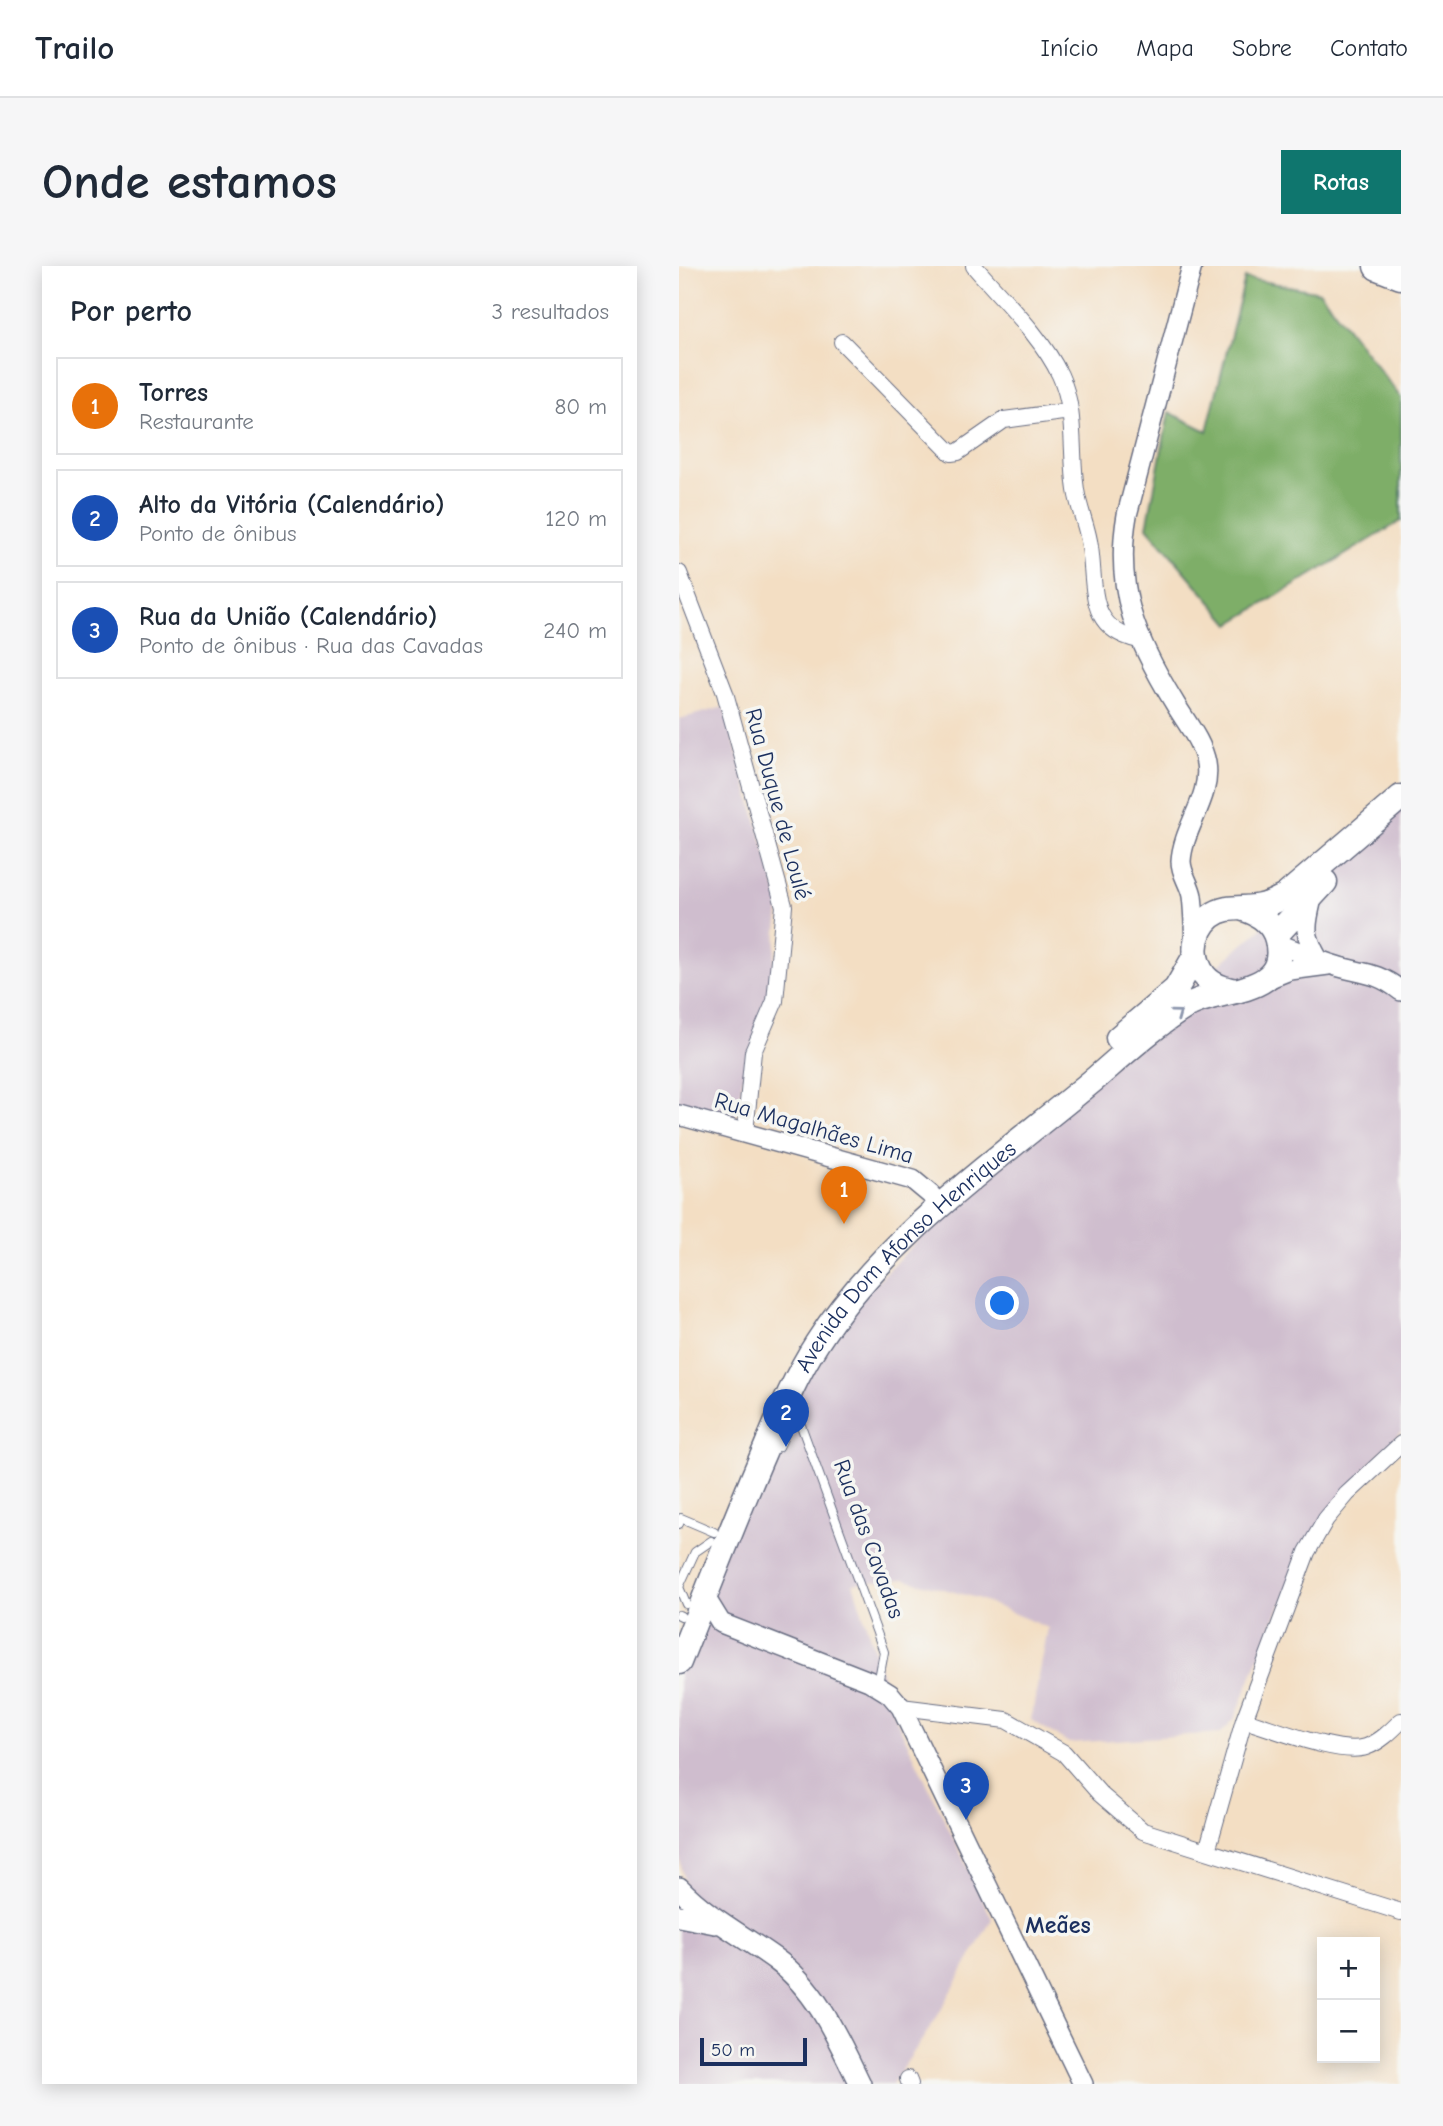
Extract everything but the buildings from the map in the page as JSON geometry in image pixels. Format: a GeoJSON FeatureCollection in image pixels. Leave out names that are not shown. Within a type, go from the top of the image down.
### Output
{"type":"FeatureCollection","features":[{"type":"Feature","properties":{"kind":"highway"},"geometry":{"type":"LineString","coordinates":[[1378,266],[1401,275]]}},
{"type":"Feature","properties":{"kind":"main road","name":"Avenida Dom Afonso Henriques"},"geometry":{"type":"LineString","coordinates":[[679,1662],[687,1614],[713,1537],[783,1371],[805,1333],[860,1263],[931,1195],[1176,989],[1195,952],[1205,922],[1237,909],[1265,905],[1285,896],[1401,797]]}},
{"type":"Feature","properties":{"kind":"main road"},"geometry":{"type":"LineString","coordinates":[[1277,939],[1313,894],[1401,820]]}},
{"type":"Feature","properties":{"kind":"main road"},"geometry":{"type":"LineString","coordinates":[[1237,909],[1263,918],[1277,939],[1278,957],[1265,980]]}},
{"type":"Feature","properties":{"kind":"main road"},"geometry":{"type":"LineString","coordinates":[[1195,952],[1200,970],[1209,981],[1236,991]]}},
{"type":"Feature","properties":{"kind":"main road","name":"Avenida Dom Afonso Henriques"},"geometry":{"type":"LineString","coordinates":[[687,1614],[790,1406],[797,1377],[840,1311],[870,1275],[942,1206],[1137,1043],[1178,1013],[1211,996],[1252,988],[1265,980]]}},
{"type":"Feature","properties":{"kind":"main road"},"geometry":{"type":"LineString","coordinates":[[679,1888],[717,1923],[778,1961],[822,2007],[860,2084]]}},
{"type":"Feature","properties":{"kind":"main road"},"geometry":{"type":"LineString","coordinates":[[679,1916],[717,1923]]}},
{"type":"Feature","properties":{"kind":"street"},"geometry":{"type":"LineString","coordinates":[[974,266],[1053,364],[1070,411],[1076,489],[1091,548],[1097,606],[1109,627],[1119,635],[1139,640]]}},
{"type":"Feature","properties":{"kind":"street"},"geometry":{"type":"LineString","coordinates":[[1192,266],[1124,530],[1123,573],[1127,601],[1139,640],[1200,745],[1207,766],[1205,789],[1186,838],[1181,863],[1191,893],[1195,952]]}},
{"type":"Feature","properties":{"kind":"street"},"geometry":{"type":"LineString","coordinates":[[842,342],[951,453],[958,452],[1004,420],[1070,411]]}},
{"type":"Feature","properties":{"kind":"street","name":"Rua Duque de Loulé"},"geometry":{"type":"LineString","coordinates":[[679,573],[725,693],[784,906],[775,1001],[753,1052],[745,1133]]}},
{"type":"Feature","properties":{"kind":"street"},"geometry":{"type":"LineString","coordinates":[[1191,893],[1237,909]]}},
{"type":"Feature","properties":{"kind":"street"},"geometry":{"type":"LineString","coordinates":[[1313,894],[1305,928],[1307,941],[1325,962]]}},
{"type":"Feature","properties":{"kind":"street"},"geometry":{"type":"LineString","coordinates":[[1277,939],[1325,962],[1367,971],[1384,978],[1401,991]]}},
{"type":"Feature","properties":{"kind":"street"},"geometry":{"type":"LineString","coordinates":[[1265,980],[1325,962]]}},
{"type":"Feature","properties":{"kind":"street","name":"Rua Magalhães Lima"},"geometry":{"type":"LineString","coordinates":[[679,1115],[913,1180],[931,1195]]}},
{"type":"Feature","properties":{"kind":"street"},"geometry":{"type":"LineString","coordinates":[[1207,1851],[1244,1720],[1307,1552],[1326,1519],[1347,1494],[1401,1444]]}},
{"type":"Feature","properties":{"kind":"street"},"geometry":{"type":"LineString","coordinates":[[687,1614],[721,1623]]}},
{"type":"Feature","properties":{"kind":"street"},"geometry":{"type":"LineString","coordinates":[[687,1614],[721,1623],[877,1686],[901,1707],[1083,2084]]}},
{"type":"Feature","properties":{"kind":"street"},"geometry":{"type":"LineString","coordinates":[[901,1707],[1006,1720],[1064,1753],[1100,1794],[1143,1831],[1401,1912]]}},
{"type":"Feature","properties":{"kind":"street"},"geometry":{"type":"LineString","coordinates":[[1244,1720],[1346,1749],[1366,1747],[1386,1735],[1401,1720]]}},
{"type":"Feature","properties":{"kind":"lane","name":"Rua das Cavadas"},"geometry":{"type":"LineString","coordinates":[[790,1406],[884,1653],[877,1686]]}},
{"type":"Feature","properties":{"kind":"lane"},"geometry":{"type":"LineString","coordinates":[[679,1524],[681,1518],[713,1537]]}},
{"type":"Feature","properties":{"kind":"shaded area"},"geometry":{"type":"Polygon","coordinates":[[[724,707],[780,903],[770,1001],[744,1071],[736,1115],[731,1118],[679,1102],[679,719],[724,707]]]}},
{"type":"Feature","properties":{"kind":"shaded area"},"geometry":{"type":"Polygon","coordinates":[[[1401,809],[1401,1431],[1369,1464],[1277,1612],[1235,1718],[1221,1733],[1069,1743],[1031,1720],[1048,1628],[977,1598],[905,1579],[853,1583],[895,1717],[992,1919],[936,2019],[892,2084],[679,2084],[679,1921],[692,1922],[679,1854],[679,1660],[795,1364],[1032,1125],[1401,809]]]}},
{"type":"Feature","properties":{"kind":"green space"},"geometry":{"type":"Polygon","coordinates":[[[1245,278],[1320,292],[1401,398],[1401,521],[1230,624],[1147,527],[1169,412],[1207,431],[1245,278]]]}},
{"type":"Feature","properties":{"kind":"place","name":"Torres"},"geometry":{"type":"Point","coordinates":[844,1224]}},
{"type":"Feature","properties":{"kind":"place","name":"Alto da Vitória (Calendário)"},"geometry":{"type":"Point","coordinates":[786,1447]}},
{"type":"Feature","properties":{"kind":"place","name":"Rua da União (Calendário)"},"geometry":{"type":"Point","coordinates":[966,1820]}},
{"type":"Feature","properties":{"kind":"district","name":"Meães"},"geometry":{"type":"Point","coordinates":[1058,1925]}}]}
